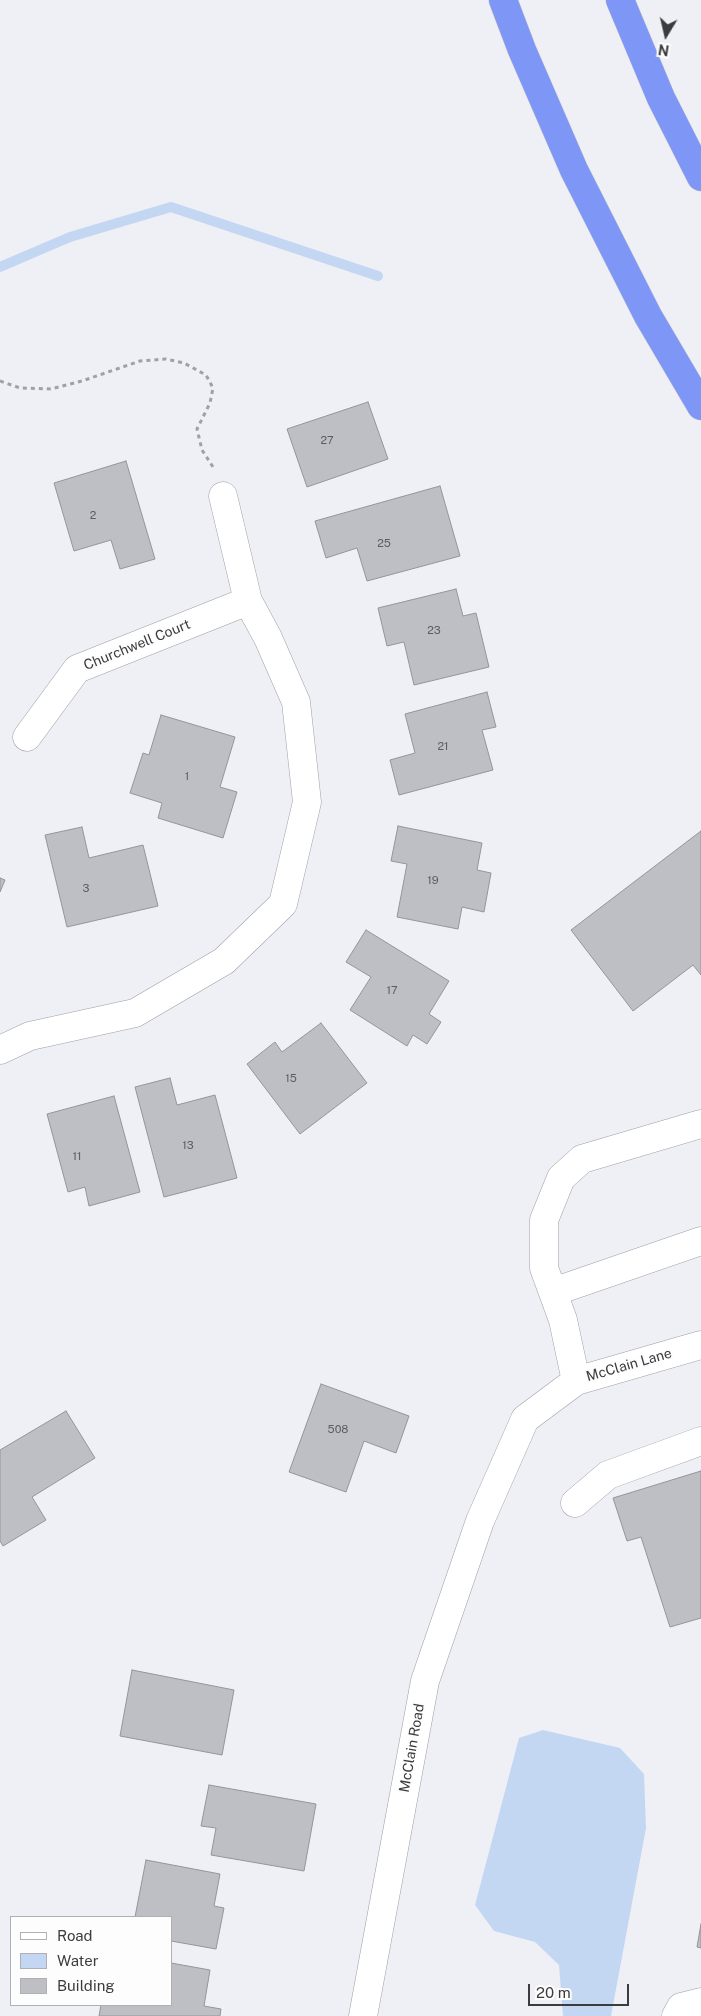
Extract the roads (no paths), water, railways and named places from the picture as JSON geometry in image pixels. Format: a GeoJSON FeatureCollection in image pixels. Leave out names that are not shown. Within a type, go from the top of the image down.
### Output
{"type":"FeatureCollection","features":[{"type":"Feature","properties":{"kind":"highway"},"geometry":{"type":"LineString","coordinates":[[504,0],[522,50],[574,170],[648,316],[701,406]]}},
{"type":"Feature","properties":{"kind":"highway"},"geometry":{"type":"LineString","coordinates":[[620,0],[660,98],[701,177]]}},
{"type":"Feature","properties":{"kind":"street"},"geometry":{"type":"LineString","coordinates":[[0,1050],[30,1036],[135,1013],[224,961],[283,904],[307,802],[296,702],[268,638],[248,601],[223,496]]}},
{"type":"Feature","properties":{"kind":"street","name":"Churchwell Court"},"geometry":{"type":"LineString","coordinates":[[27,737],[77,669],[248,601]]}},
{"type":"Feature","properties":{"kind":"street"},"geometry":{"type":"LineString","coordinates":[[576,1381],[562,1320],[544,1268],[544,1220],[560,1178],[582,1160],[701,1124]]}},
{"type":"Feature","properties":{"kind":"street"},"geometry":{"type":"LineString","coordinates":[[553,1292],[701,1241]]}},
{"type":"Feature","properties":{"kind":"street","name":"McClain Lane"},"geometry":{"type":"LineString","coordinates":[[494,1489],[525,1419],[576,1381],[701,1344]]}},
{"type":"Feature","properties":{"kind":"street"},"geometry":{"type":"LineString","coordinates":[[575,1503],[608,1475],[701,1441]]}},
{"type":"Feature","properties":{"kind":"street","name":"McClain Road"},"geometry":{"type":"LineString","coordinates":[[363,2016],[425,1681],[480,1521],[494,1489]]}},
{"type":"Feature","properties":{"kind":"street"},"geometry":{"type":"LineString","coordinates":[[676,2016],[681,2007],[701,2002]]}},
{"type":"Feature","properties":{"kind":"water"},"geometry":{"type":"Polygon","coordinates":[[[543,1730],[620,1748],[644,1774],[646,1828],[611,2016],[563,2016],[559,1965],[535,1942],[494,1931],[475,1905],[519,1738],[543,1730]]]}},
{"type":"Feature","properties":{"kind":"waterway"},"geometry":{"type":"LineString","coordinates":[[0,267],[70,237],[171,207],[378,276]]}}]}
